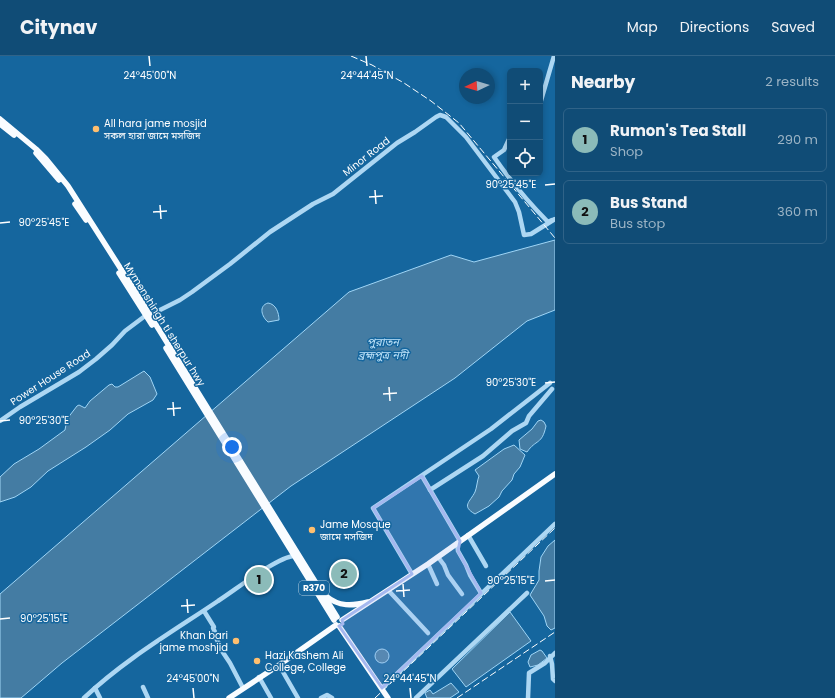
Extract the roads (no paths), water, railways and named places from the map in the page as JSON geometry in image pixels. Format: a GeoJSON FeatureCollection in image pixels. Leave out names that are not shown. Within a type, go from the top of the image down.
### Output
{"type":"FeatureCollection","features":[{"type":"Feature","properties":{"kind":"main road","name":"Mymenshingh ti sherpur hwy"},"geometry":{"type":"LineString","coordinates":[[0,119],[36,149],[62,178],[84,210],[147,315]]}},
{"type":"Feature","properties":{"kind":"main road","name":"Mymenshingh ti sherpur hwy"},"geometry":{"type":"LineString","coordinates":[[0,124],[36,154],[64,186],[152,322],[295,555]]}},
{"type":"Feature","properties":{"kind":"main road"},"geometry":{"type":"LineString","coordinates":[[259,677],[337,622],[373,601],[428,564],[555,474]]}},
{"type":"Feature","properties":{"kind":"main road","name":"R370"},"geometry":{"type":"LineString","coordinates":[[295,555],[324,595],[337,622]]}},
{"type":"Feature","properties":{"kind":"main road","name":"R370"},"geometry":{"type":"LineString","coordinates":[[295,555],[337,622]]}},
{"type":"Feature","properties":{"kind":"main road"},"geometry":{"type":"LineString","coordinates":[[324,595],[333,602],[345,605],[356,605],[373,601]]}},
{"type":"Feature","properties":{"kind":"main road"},"geometry":{"type":"LineString","coordinates":[[229,698],[279,665],[337,622]]}},
{"type":"Feature","properties":{"kind":"main road"},"geometry":{"type":"LineString","coordinates":[[337,622],[388,698]]}},
{"type":"Feature","properties":{"kind":"street"},"geometry":{"type":"LineString","coordinates":[[543,94],[554,56]]}},
{"type":"Feature","properties":{"kind":"street","name":"Minor Road"},"geometry":{"type":"LineString","coordinates":[[147,315],[180,300],[192,292],[270,232],[313,204],[333,194],[397,143],[440,115],[446,117],[466,137],[515,202],[519,212],[524,235],[531,234],[555,219]]}},
{"type":"Feature","properties":{"kind":"street"},"geometry":{"type":"LineString","coordinates":[[509,140],[504,150],[494,157],[539,213],[548,222],[555,219]]}},
{"type":"Feature","properties":{"kind":"street","name":"Power House Road"},"geometry":{"type":"LineString","coordinates":[[0,421],[20,407],[79,372],[112,346],[125,331],[147,315]]}},
{"type":"Feature","properties":{"kind":"street"},"geometry":{"type":"LineString","coordinates":[[412,574],[373,508],[491,429],[550,383]]}},
{"type":"Feature","properties":{"kind":"street"},"geometry":{"type":"LineString","coordinates":[[430,490],[483,456],[512,432],[526,423],[529,416],[552,389]]}},
{"type":"Feature","properties":{"kind":"street"},"geometry":{"type":"LineString","coordinates":[[422,476],[458,542],[458,551],[482,593]]}},
{"type":"Feature","properties":{"kind":"street"},"geometry":{"type":"LineString","coordinates":[[382,688],[555,524]]}},
{"type":"Feature","properties":{"kind":"street"},"geometry":{"type":"LineString","coordinates":[[468,535],[486,566]]}},
{"type":"Feature","properties":{"kind":"street"},"geometry":{"type":"LineString","coordinates":[[84,698],[132,659],[267,569],[285,558],[295,555]]}},
{"type":"Feature","properties":{"kind":"street"},"geometry":{"type":"LineString","coordinates":[[438,557],[444,565],[448,575],[462,594]]}},
{"type":"Feature","properties":{"kind":"street"},"geometry":{"type":"LineString","coordinates":[[428,564],[438,584]]}},
{"type":"Feature","properties":{"kind":"street"},"geometry":{"type":"LineString","coordinates":[[388,590],[428,634]]}},
{"type":"Feature","properties":{"kind":"street"},"geometry":{"type":"LineString","coordinates":[[416,698],[527,593]]}},
{"type":"Feature","properties":{"kind":"street"},"geometry":{"type":"LineString","coordinates":[[204,611],[214,627],[215,632],[213,633],[221,647],[220,648],[243,688]]}},
{"type":"Feature","properties":{"kind":"street"},"geometry":{"type":"LineString","coordinates":[[553,655],[553,678],[555,681]]}},
{"type":"Feature","properties":{"kind":"street"},"geometry":{"type":"LineString","coordinates":[[528,698],[529,673],[545,663],[553,655]]}},
{"type":"Feature","properties":{"kind":"street"},"geometry":{"type":"LineString","coordinates":[[279,665],[298,698]]}},
{"type":"Feature","properties":{"kind":"street"},"geometry":{"type":"LineString","coordinates":[[259,677],[271,698]]}},
{"type":"Feature","properties":{"kind":"street"},"geometry":{"type":"LineString","coordinates":[[143,687],[148,698]]}},
{"type":"Feature","properties":{"kind":"street"},"geometry":{"type":"LineString","coordinates":[[95,688],[100,698]]}},
{"type":"Feature","properties":{"kind":"street"},"geometry":{"type":"LineString","coordinates":[[322,698],[327,695],[332,698]]}},
{"type":"Feature","properties":{"kind":"water","name":"পুরাতন ব্রহ্মপুত্র নদী"},"geometry":{"type":"Polygon","coordinates":[[[555,240],[555,310],[527,321],[455,378],[291,486],[62,663],[21,698],[0,698],[0,594],[349,292],[451,255],[474,262],[555,240]]]}},
{"type":"Feature","properties":{"kind":"water"},"geometry":{"type":"Polygon","coordinates":[[[268,303],[273,305],[276,309],[279,320],[268,322],[264,317],[262,309],[265,304],[268,303]]]}},
{"type":"Feature","properties":{"kind":"water"},"geometry":{"type":"Polygon","coordinates":[[[144,371],[150,377],[157,394],[153,400],[128,414],[110,430],[48,471],[31,487],[15,497],[0,502],[0,477],[14,464],[39,449],[65,430],[67,419],[77,406],[79,405],[85,408],[90,401],[109,385],[112,384],[115,387],[118,387],[144,371]]]}},
{"type":"Feature","properties":{"kind":"water"},"geometry":{"type":"Polygon","coordinates":[[[541,420],[546,426],[541,439],[527,452],[520,449],[519,440],[532,429],[538,421],[541,420]]]}},
{"type":"Feature","properties":{"kind":"water"},"geometry":{"type":"Polygon","coordinates":[[[514,445],[525,455],[520,467],[499,497],[489,506],[475,514],[468,509],[468,504],[475,492],[479,476],[475,470],[504,449],[514,445]]]}},
{"type":"Feature","properties":{"kind":"water"},"geometry":{"type":"Polygon","coordinates":[[[555,540],[555,628],[551,630],[547,626],[544,616],[530,595],[539,580],[541,557],[548,546],[555,540]]]}},
{"type":"Feature","properties":{"kind":"water"},"geometry":{"type":"Polygon","coordinates":[[[510,612],[531,641],[466,687],[452,669],[510,612]]]}},
{"type":"Feature","properties":{"kind":"water"},"geometry":{"type":"Polygon","coordinates":[[[379,649],[385,649],[389,653],[389,659],[385,663],[379,663],[375,659],[375,653],[379,649]]]}},
{"type":"Feature","properties":{"kind":"water"},"geometry":{"type":"Polygon","coordinates":[[[540,650],[547,658],[538,665],[530,667],[528,662],[531,655],[540,650]]]}},
{"type":"Feature","properties":{"kind":"water"},"geometry":{"type":"Polygon","coordinates":[[[451,683],[459,692],[450,698],[427,698],[425,693],[430,690],[433,694],[451,683]]]}},
{"type":"Feature","properties":{"kind":"railway"},"geometry":{"type":"LineString","coordinates":[[351,56],[372,65],[404,83],[431,101],[459,123],[555,238]]}},
{"type":"Feature","properties":{"kind":"railway"},"geometry":{"type":"LineString","coordinates":[[375,698],[555,528]]}},
{"type":"Feature","properties":{"kind":"railway"},"geometry":{"type":"LineString","coordinates":[[457,698],[555,632]]}},
{"type":"Feature","properties":{"kind":"place","name":"All hara jame mosjid সকল হারা জামে মসজিদ"},"geometry":{"type":"Point","coordinates":[96,129]}},
{"type":"Feature","properties":{"kind":"place","name":"Jame Mosque জামে মসজিদ"},"geometry":{"type":"Point","coordinates":[312,530]}},
{"type":"Feature","properties":{"kind":"place","name":"Bus Stand"},"geometry":{"type":"Point","coordinates":[344,574]}},
{"type":"Feature","properties":{"kind":"place","name":"Rumon's Tea Stall"},"geometry":{"type":"Point","coordinates":[259,580]}},
{"type":"Feature","properties":{"kind":"place","name":"Khan bari jame moshjid"},"geometry":{"type":"Point","coordinates":[236,641]}},
{"type":"Feature","properties":{"kind":"place","name":"Hazi Kashem Ali College, College"},"geometry":{"type":"Point","coordinates":[257,661]}}]}
